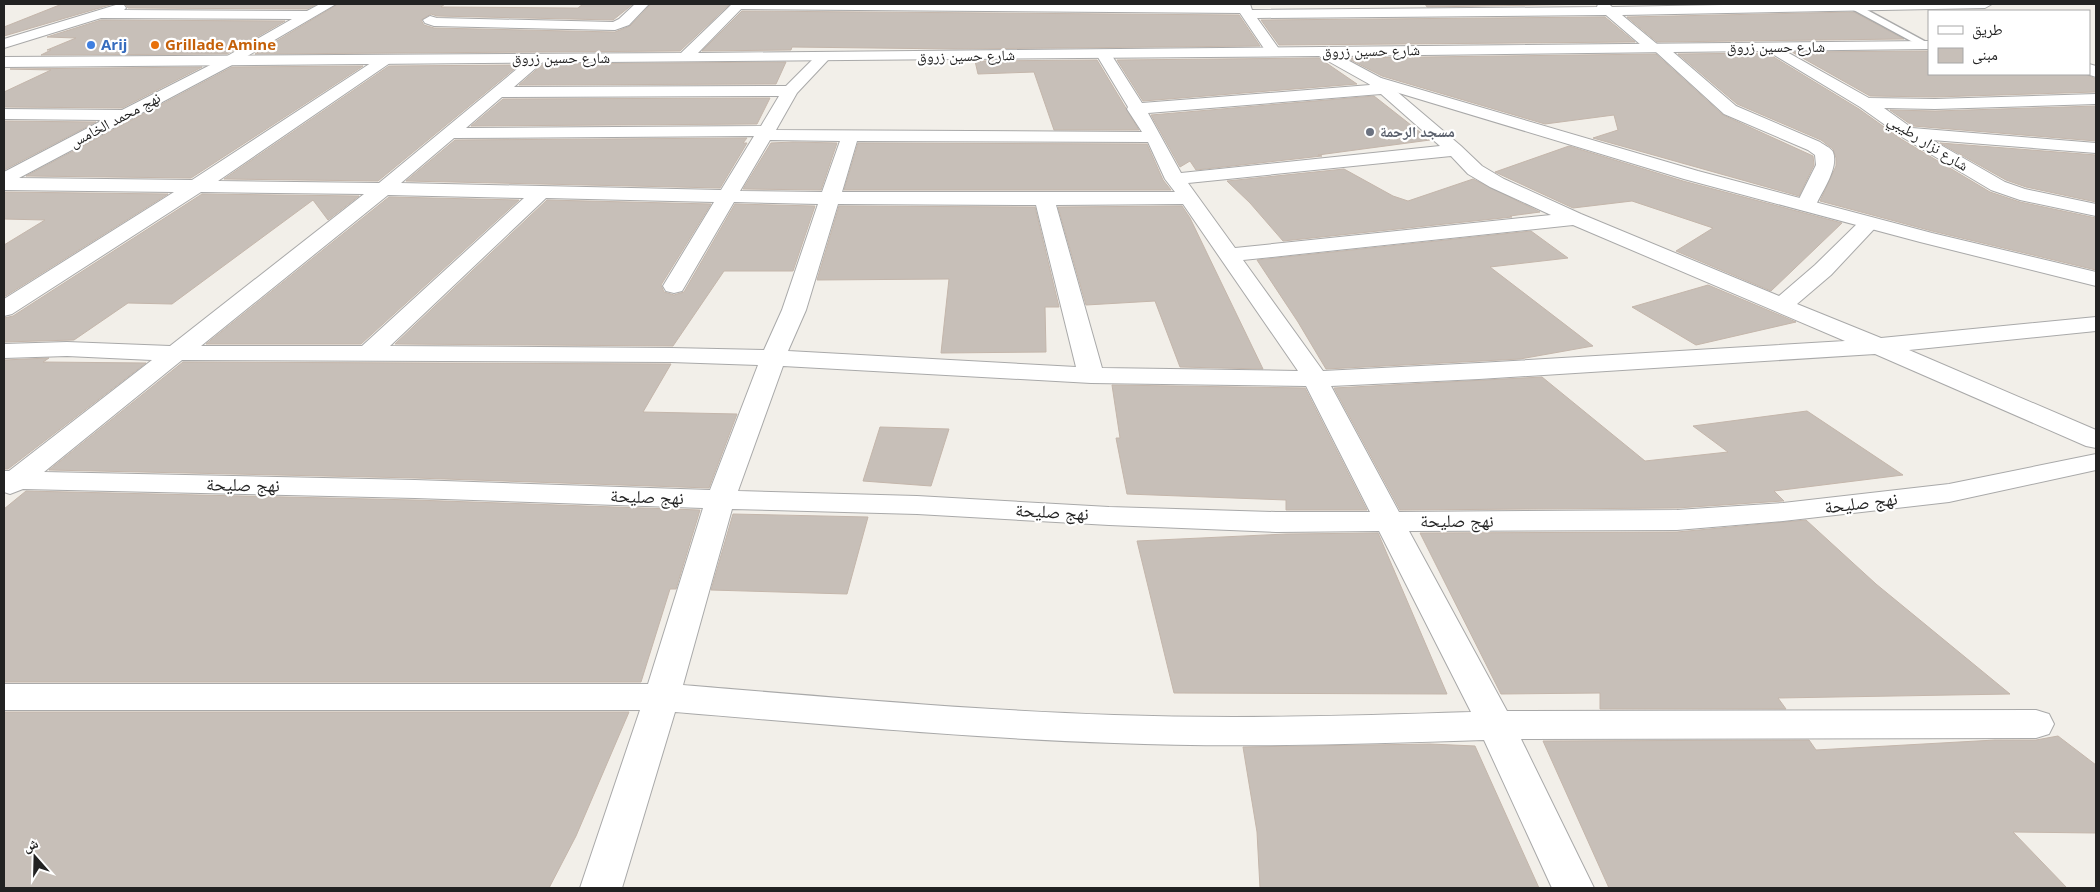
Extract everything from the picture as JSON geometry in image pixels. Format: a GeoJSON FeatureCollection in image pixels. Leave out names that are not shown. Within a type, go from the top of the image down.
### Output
{"type":"FeatureCollection","features":[{"type":"Feature","properties":{"kind":"street"},"geometry":{"type":"LineString","coordinates":[[4,44],[134,4]]}},
{"type":"Feature","properties":{"kind":"street","name":"نهج محمد الخامس"},"geometry":{"type":"LineString","coordinates":[[4,179],[122,115],[227,62],[329,4]]}},
{"type":"Feature","properties":{"kind":"street"},"geometry":{"type":"LineString","coordinates":[[448,9],[432,18],[431,22],[608,26],[624,22],[642,4]]}},
{"type":"Feature","properties":{"kind":"street"},"geometry":{"type":"LineString","coordinates":[[684,58],[738,4],[1245,9],[1985,4]]}},
{"type":"Feature","properties":{"kind":"street"},"geometry":{"type":"LineString","coordinates":[[1949,4],[1963,10]]}},
{"type":"Feature","properties":{"kind":"street"},"geometry":{"type":"LineString","coordinates":[[1604,7],[1657,48],[1730,110],[1814,146],[1824,153],[1825,165],[1806,205]]}},
{"type":"Feature","properties":{"kind":"street"},"geometry":{"type":"LineString","coordinates":[[1245,9],[1274,52]]}},
{"type":"Feature","properties":{"kind":"street"},"geometry":{"type":"LineString","coordinates":[[100,14],[309,15]]}},
{"type":"Feature","properties":{"kind":"street","name":"شارع حسين زروق"},"geometry":{"type":"LineString","coordinates":[[4,62],[227,62],[540,57],[823,57],[1927,45]]}},
{"type":"Feature","properties":{"kind":"street","name":"شارع نزار رطيبي"},"geometry":{"type":"LineString","coordinates":[[1771,47],[1866,103],[1908,133],[2008,191],[2096,210]]}},
{"type":"Feature","properties":{"kind":"street"},"geometry":{"type":"LineString","coordinates":[[1323,52],[1380,85],[1483,176],[1574,218],[2096,440]]}},
{"type":"Feature","properties":{"kind":"street"},"geometry":{"type":"LineString","coordinates":[[1104,54],[1135,109],[1154,137],[1175,179],[1309,368],[1496,725],[1572,888]]}},
{"type":"Feature","properties":{"kind":"street"},"geometry":{"type":"LineString","coordinates":[[8,483],[384,189],[540,57]]}},
{"type":"Feature","properties":{"kind":"street"},"geometry":{"type":"LineString","coordinates":[[674,286],[790,91],[823,57]]}},
{"type":"Feature","properties":{"kind":"street"},"geometry":{"type":"LineString","coordinates":[[4,309],[197,186],[384,60]]}},
{"type":"Feature","properties":{"kind":"street"},"geometry":{"type":"LineString","coordinates":[[1135,109],[1380,85],[1869,223],[2096,279]]}},
{"type":"Feature","properties":{"kind":"street"},"geometry":{"type":"LineString","coordinates":[[499,92],[790,91]]}},
{"type":"Feature","properties":{"kind":"street"},"geometry":{"type":"LineString","coordinates":[[1866,103],[1935,104],[2096,99]]}},
{"type":"Feature","properties":{"kind":"street"},"geometry":{"type":"LineString","coordinates":[[4,114],[122,115]]}},
{"type":"Feature","properties":{"kind":"street"},"geometry":{"type":"LineString","coordinates":[[450,133],[765,133],[850,136],[1154,137]]}},
{"type":"Feature","properties":{"kind":"street"},"geometry":{"type":"LineString","coordinates":[[1908,133],[2096,148]]}},
{"type":"Feature","properties":{"kind":"street"},"geometry":{"type":"LineString","coordinates":[[601,888],[662,697],[712,526],[774,358],[794,310],[850,136]]}},
{"type":"Feature","properties":{"kind":"street"},"geometry":{"type":"LineString","coordinates":[[1175,179],[1455,150]]}},
{"type":"Feature","properties":{"kind":"street"},"geometry":{"type":"LineString","coordinates":[[4,184],[384,189],[829,199],[1045,200],[1189,198]]}},
{"type":"Feature","properties":{"kind":"street"},"geometry":{"type":"LineString","coordinates":[[368,354],[540,193]]}},
{"type":"Feature","properties":{"kind":"street"},"geometry":{"type":"LineString","coordinates":[[1045,200],[1090,375]]}},
{"type":"Feature","properties":{"kind":"street"},"geometry":{"type":"LineString","coordinates":[[1228,255],[1574,218]]}},
{"type":"Feature","properties":{"kind":"street"},"geometry":{"type":"LineString","coordinates":[[1782,305],[1823,270],[1869,223]]}},
{"type":"Feature","properties":{"kind":"street"},"geometry":{"type":"LineString","coordinates":[[4,351],[67,349],[174,353],[671,355],[774,358],[1090,375],[1314,379],[1479,372],[1878,346],[2096,324]]}},
{"type":"Feature","properties":{"kind":"street","name":"نهج صليحة"},"geometry":{"type":"LineString","coordinates":[[8,483],[424,489],[917,505],[1109,516],[1266,521],[1677,520],[1783,512],[1949,493],[2096,462]]}},
{"type":"Feature","properties":{"kind":"street"},"geometry":{"type":"LineString","coordinates":[[4,697],[662,697],[907,718],[1115,729],[1320,731],[1496,725],[2036,724]]}},
{"type":"Feature","properties":{"kind":"lane"},"geometry":{"type":"LineString","coordinates":[[1852,5],[1927,45]]}},
{"type":"Feature","properties":{"kind":"building"},"geometry":{"type":"Polygon","coordinates":[[[62,4],[113,4],[4,36],[4,27],[62,4]]]}},
{"type":"Feature","properties":{"kind":"building"},"geometry":{"type":"Polygon","coordinates":[[[125,4],[317,4],[307,9],[128,8],[125,4]]]}},
{"type":"Feature","properties":{"kind":"building"},"geometry":{"type":"Polygon","coordinates":[[[338,4],[445,4],[441,7],[578,8],[583,4],[633,4],[613,20],[437,16],[431,14],[421,20],[424,25],[434,28],[615,32],[630,26],[651,4],[730,4],[680,51],[255,54],[338,4]]]}},
{"type":"Feature","properties":{"kind":"building"},"geometry":{"type":"Polygon","coordinates":[[[1425,4],[1596,4],[1427,7],[1425,4]]]}},
{"type":"Feature","properties":{"kind":"building"},"geometry":{"type":"Polygon","coordinates":[[[742,11],[1239,15],[1260,46],[954,49],[792,47],[791,50],[702,51],[742,11]]]}},
{"type":"Feature","properties":{"kind":"building"},"geometry":{"type":"Polygon","coordinates":[[[1854,12],[1904,39],[1657,42],[1627,17],[1854,12]]]}},
{"type":"Feature","properties":{"kind":"building"},"geometry":{"type":"Polygon","coordinates":[[[1605,17],[1635,42],[1279,45],[1261,20],[1605,17]]]}},
{"type":"Feature","properties":{"kind":"building"},"geometry":{"type":"Polygon","coordinates":[[[101,20],[285,21],[227,54],[41,55],[51,50],[47,50],[76,38],[47,37],[101,20]]]}},
{"type":"Feature","properties":{"kind":"building"},"geometry":{"type":"Polygon","coordinates":[[[1928,51],[1928,75],[2087,75],[2096,79],[2096,92],[1935,97],[1870,96],[1792,52],[1928,51]]]}},
{"type":"Feature","properties":{"kind":"building"},"geometry":{"type":"Polygon","coordinates":[[[1767,53],[1859,109],[1901,139],[1990,192],[2020,202],[2096,218],[2096,270],[1932,231],[1820,201],[1836,166],[1833,149],[1821,140],[1737,104],[1678,54],[1767,53]]]}},
{"type":"Feature","properties":{"kind":"building"},"geometry":{"type":"Polygon","coordinates":[[[1656,54],[1723,115],[1813,156],[1814,165],[1799,196],[1593,138],[1618,130],[1614,115],[1545,124],[1382,76],[1347,58],[1656,54]]]}},
{"type":"Feature","properties":{"kind":"building"},"geometry":{"type":"Polygon","coordinates":[[[1319,58],[1357,84],[1143,101],[1117,60],[1319,58]]]}},
{"type":"Feature","properties":{"kind":"building"},"geometry":{"type":"Polygon","coordinates":[[[1097,60],[1139,130],[1054,130],[1034,72],[978,74],[975,61],[1097,60]]]}},
{"type":"Feature","properties":{"kind":"building"},"geometry":{"type":"Polygon","coordinates":[[[786,62],[776,84],[519,85],[543,64],[786,62]]]}},
{"type":"Feature","properties":{"kind":"building"},"geometry":{"type":"Polygon","coordinates":[[[519,65],[378,181],[224,179],[389,66],[519,65]]]}},
{"type":"Feature","properties":{"kind":"building"},"geometry":{"type":"Polygon","coordinates":[[[363,66],[191,178],[26,176],[232,67],[363,66]]]}},
{"type":"Feature","properties":{"kind":"building"},"geometry":{"type":"Polygon","coordinates":[[[202,67],[122,108],[4,107],[4,92],[51,70],[10,69],[202,67]]]}},
{"type":"Feature","properties":{"kind":"building"},"geometry":{"type":"Polygon","coordinates":[[[1374,96],[1430,140],[1318,155],[1322,156],[1196,170],[1190,161],[1180,167],[1151,115],[1374,96]]]}},
{"type":"Feature","properties":{"kind":"building"},"geometry":{"type":"Polygon","coordinates":[[[770,98],[757,124],[471,126],[503,99],[770,98]]]}},
{"type":"Feature","properties":{"kind":"building"},"geometry":{"type":"Polygon","coordinates":[[[2096,106],[2096,141],[1913,126],[1890,110],[1935,111],[2096,106]]]}},
{"type":"Feature","properties":{"kind":"building"},"geometry":{"type":"Polygon","coordinates":[[[4,121],[96,122],[4,170],[4,121]]]}},
{"type":"Feature","properties":{"kind":"building"},"geometry":{"type":"Polygon","coordinates":[[[747,138],[743,143],[747,143],[720,188],[406,181],[455,140],[747,138]]]}},
{"type":"Feature","properties":{"kind":"building"},"geometry":{"type":"Polygon","coordinates":[[[771,143],[837,143],[821,190],[743,189],[771,143]]]}},
{"type":"Feature","properties":{"kind":"building"},"geometry":{"type":"Polygon","coordinates":[[[858,143],[1147,144],[1163,180],[1171,190],[844,190],[858,143]]]}},
{"type":"Feature","properties":{"kind":"building"},"geometry":{"type":"Polygon","coordinates":[[[1940,143],[2096,155],[2096,202],[2026,187],[2006,180],[1940,143]]]}},
{"type":"Feature","properties":{"kind":"building"},"geometry":{"type":"Polygon","coordinates":[[[1569,146],[1683,181],[1842,223],[1771,291],[1676,251],[1713,228],[1632,201],[1573,208],[1495,172],[1569,146]]]}},
{"type":"Feature","properties":{"kind":"building"},"geometry":{"type":"Polygon","coordinates":[[[1344,169],[1393,196],[1408,201],[1473,179],[1540,212],[1510,216],[1512,217],[1283,241],[1250,203],[1227,181],[1344,169]]]}},
{"type":"Feature","properties":{"kind":"building"},"geometry":{"type":"Polygon","coordinates":[[[4,192],[168,194],[4,297],[4,245],[45,220],[4,219],[4,192]]]}},
{"type":"Feature","properties":{"kind":"building"},"geometry":{"type":"Polygon","coordinates":[[[202,194],[359,196],[328,220],[313,200],[172,304],[128,303],[74,340],[4,342],[4,318],[13,316],[202,194]]]}},
{"type":"Feature","properties":{"kind":"building"},"geometry":{"type":"Polygon","coordinates":[[[389,197],[519,200],[361,344],[206,344],[389,197]]]}},
{"type":"Feature","properties":{"kind":"building"},"geometry":{"type":"Polygon","coordinates":[[[547,200],[711,204],[661,285],[664,292],[674,295],[684,292],[735,204],[815,206],[793,271],[724,271],[673,346],[395,344],[547,200]]]}},
{"type":"Feature","properties":{"kind":"building"},"geometry":{"type":"Polygon","coordinates":[[[839,206],[1035,207],[1059,307],[1045,307],[1046,352],[941,353],[949,279],[817,280],[839,206]]]}},
{"type":"Feature","properties":{"kind":"building"},"geometry":{"type":"Polygon","coordinates":[[[1182,206],[1190,218],[1263,369],[1180,367],[1155,301],[1086,305],[1058,207],[1182,206]]]}},
{"type":"Feature","properties":{"kind":"building"},"geometry":{"type":"Polygon","coordinates":[[[1531,231],[1568,258],[1490,267],[1593,346],[1520,359],[1326,369],[1257,260],[1531,231]]]}},
{"type":"Feature","properties":{"kind":"building"},"geometry":{"type":"Polygon","coordinates":[[[1708,285],[1796,322],[1696,345],[1632,307],[1708,285]]]}},
{"type":"Feature","properties":{"kind":"building"},"geometry":{"type":"Polygon","coordinates":[[[49,358],[43,362],[146,363],[8,469],[4,469],[4,360],[49,358]]]}},
{"type":"Feature","properties":{"kind":"building"},"geometry":{"type":"Polygon","coordinates":[[[183,362],[671,364],[643,412],[737,414],[709,488],[415,478],[49,470],[183,362]]]}},
{"type":"Feature","properties":{"kind":"building"},"geometry":{"type":"Polygon","coordinates":[[[1542,377],[1645,461],[1728,452],[1693,426],[1807,411],[1903,475],[1774,491],[1784,501],[1677,508],[1400,510],[1334,388],[1542,377]]]}},
{"type":"Feature","properties":{"kind":"building"},"geometry":{"type":"Polygon","coordinates":[[[1112,385],[1305,388],[1367,510],[1286,510],[1286,500],[1127,494],[1116,438],[1120,438],[1112,385]]]}},
{"type":"Feature","properties":{"kind":"building"},"geometry":{"type":"Polygon","coordinates":[[[880,427],[949,429],[931,486],[863,481],[880,427]]]}},
{"type":"Feature","properties":{"kind":"building"},"geometry":{"type":"Polygon","coordinates":[[[26,491],[415,500],[700,510],[676,589],[670,589],[641,682],[4,682],[4,509],[26,491]]]}},
{"type":"Feature","properties":{"kind":"building"},"geometry":{"type":"Polygon","coordinates":[[[733,514],[868,517],[847,594],[711,590],[733,514]]]}},
{"type":"Feature","properties":{"kind":"building"},"geometry":{"type":"Polygon","coordinates":[[[1806,520],[1876,584],[2010,694],[1778,698],[1786,709],[1600,709],[1600,693],[1501,694],[1420,533],[1677,532],[1806,520]]]}},
{"type":"Feature","properties":{"kind":"building"},"geometry":{"type":"Polygon","coordinates":[[[1378,533],[1447,694],[1174,693],[1137,541],[1286,534],[1378,533]]]}},
{"type":"Feature","properties":{"kind":"building"},"geometry":{"type":"Polygon","coordinates":[[[4,712],[629,712],[576,836],[549,888],[4,888],[4,712]]]}},
{"type":"Feature","properties":{"kind":"building"},"geometry":{"type":"Polygon","coordinates":[[[2058,736],[2096,765],[2096,833],[2013,832],[2067,888],[1609,888],[1543,741],[1809,740],[1816,750],[1995,740],[2036,740],[2058,736]]]}},
{"type":"Feature","properties":{"kind":"building"},"geometry":{"type":"Polygon","coordinates":[[[1430,744],[1475,746],[1539,888],[1260,888],[1257,832],[1243,747],[1430,744]]]}},
{"type":"Feature","properties":{"kind":"place","name":"Arij"},"geometry":{"type":"Point","coordinates":[91,45]}},
{"type":"Feature","properties":{"kind":"place","name":"Grillade Amine"},"geometry":{"type":"Point","coordinates":[155,45]}},
{"type":"Feature","properties":{"kind":"place","name":"مسجد الرحمة"},"geometry":{"type":"Point","coordinates":[1370,132]}}]}
